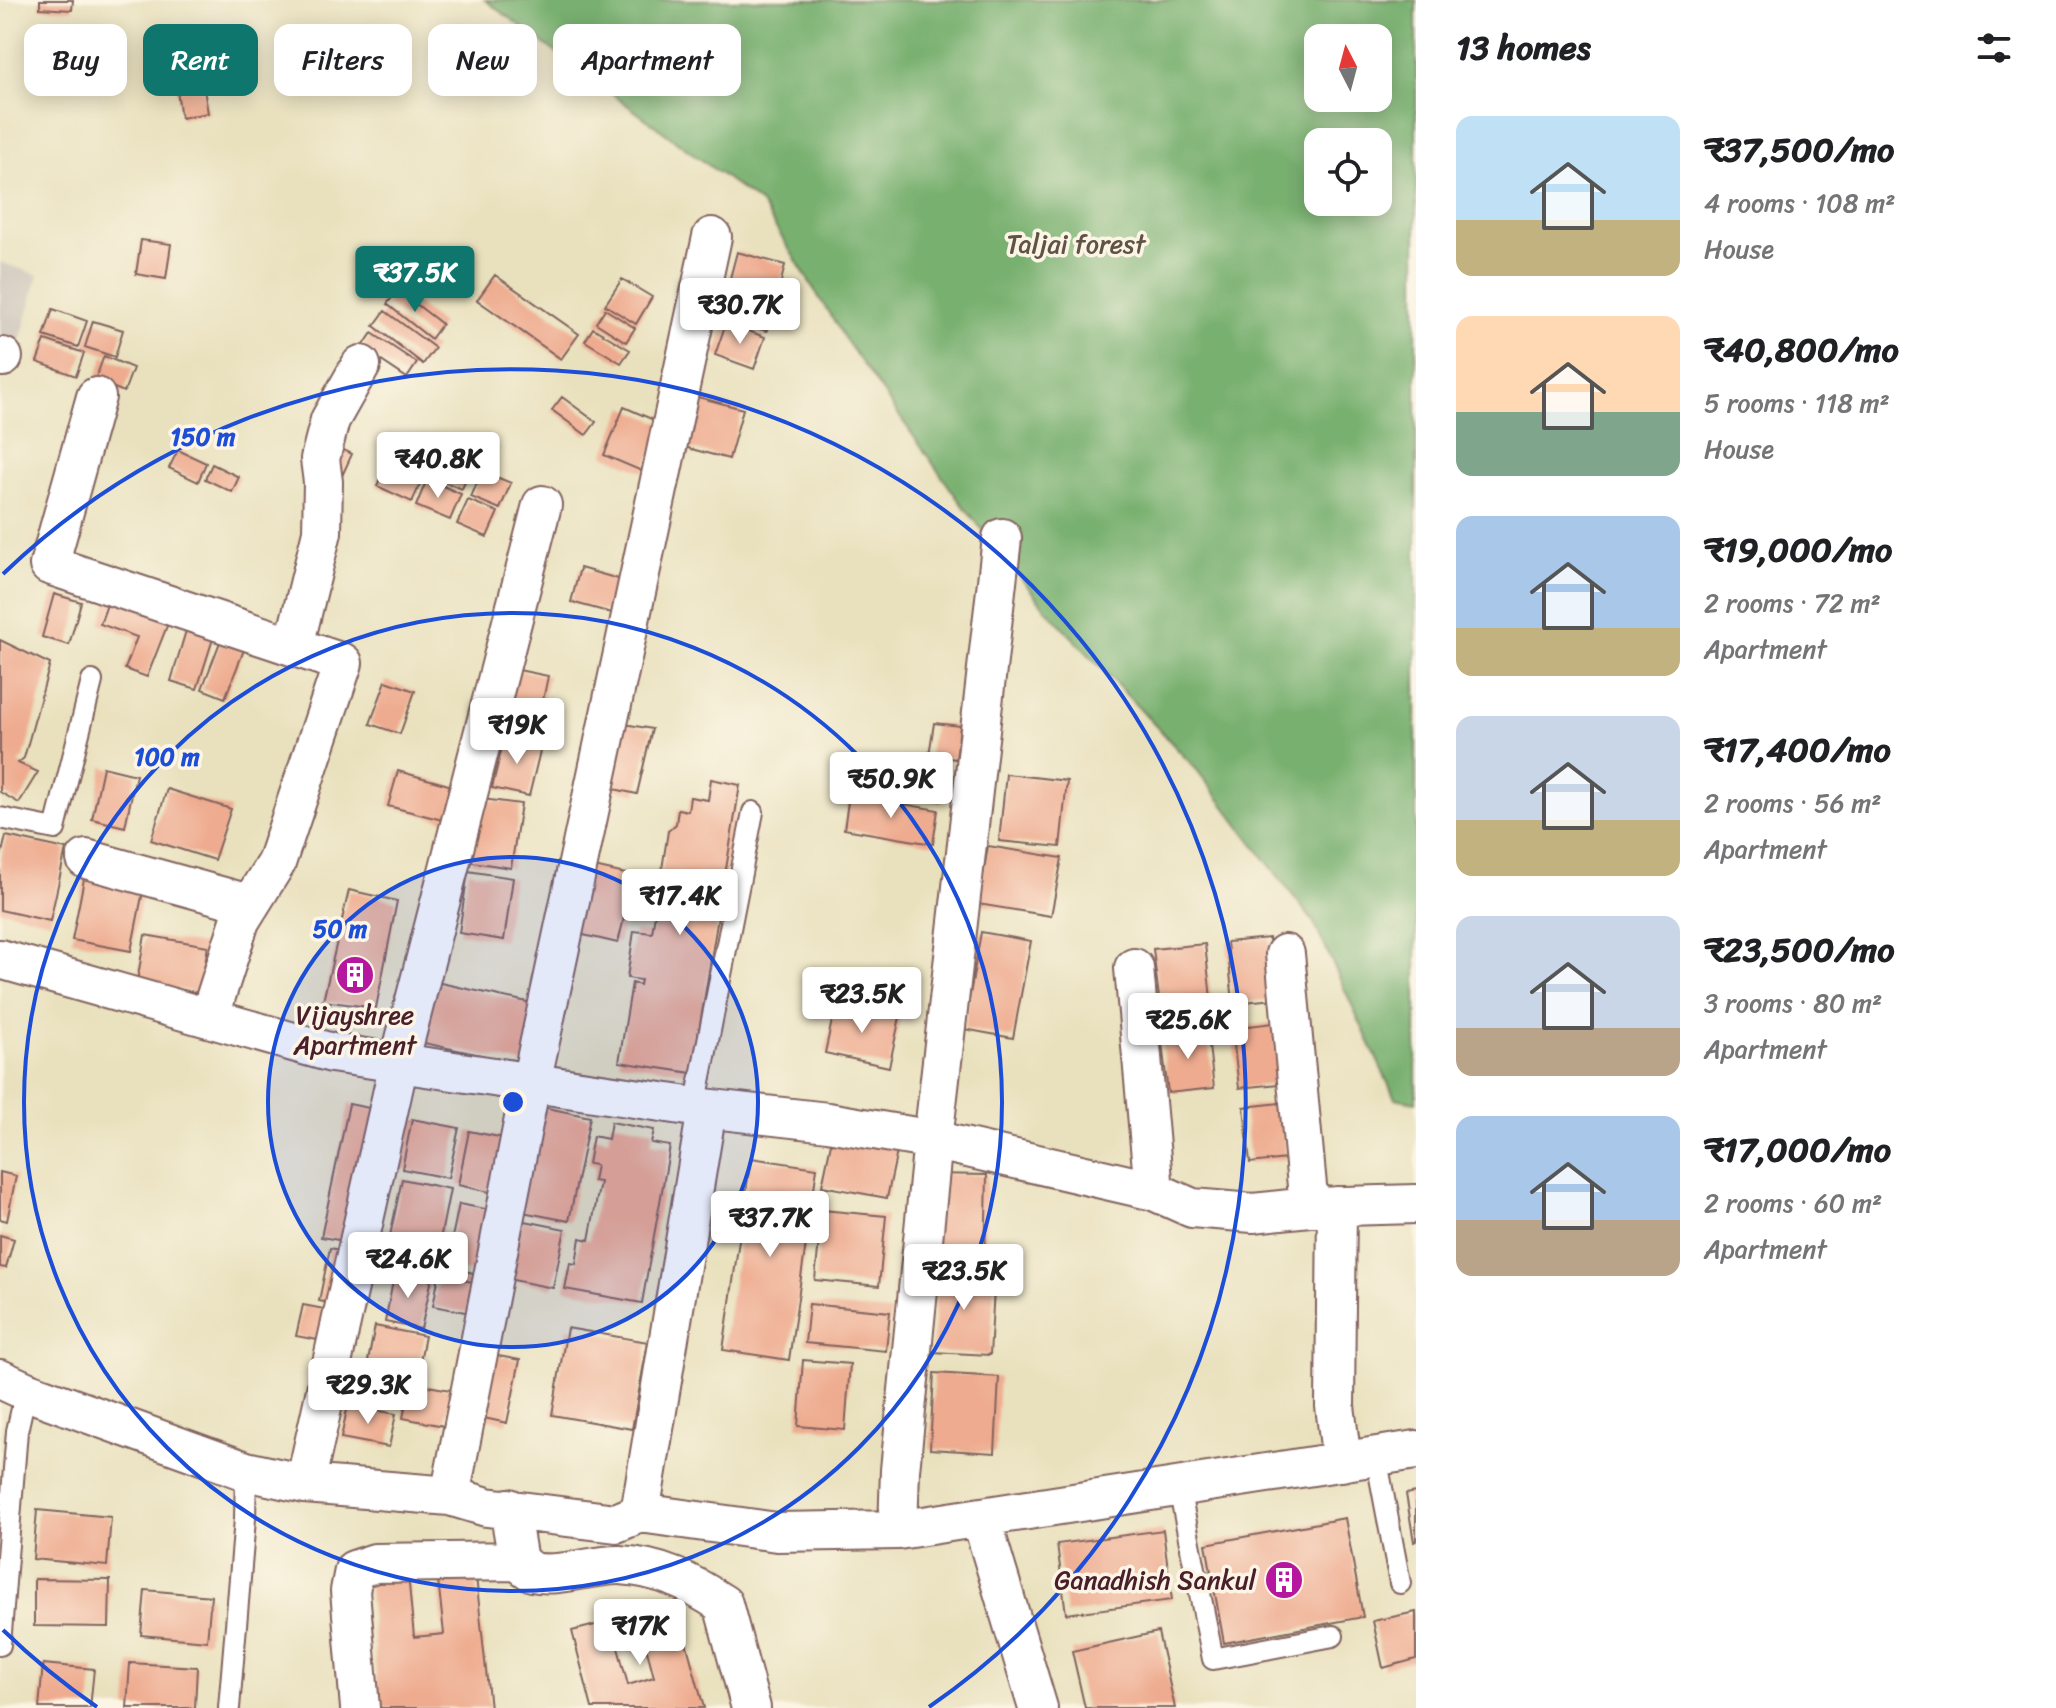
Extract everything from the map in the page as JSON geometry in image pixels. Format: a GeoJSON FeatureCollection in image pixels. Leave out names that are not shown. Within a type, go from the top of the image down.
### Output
{"type":"FeatureCollection","features":[{"type":"Feature","properties":{"kind":"street"},"geometry":{"type":"LineString","coordinates":[[454,1473],[531,1083],[712,237]]}},
{"type":"Feature","properties":{"kind":"street"},"geometry":{"type":"LineString","coordinates":[[294,646],[322,532],[320,459],[323,446],[330,420],[361,365]]}},
{"type":"Feature","properties":{"kind":"street"},"geometry":{"type":"LineString","coordinates":[[96,397],[49,565],[343,663],[276,863],[240,921],[209,1018]]}},
{"type":"Feature","properties":{"kind":"street"},"geometry":{"type":"LineString","coordinates":[[305,1484],[399,1063],[542,505]]}},
{"type":"Feature","properties":{"kind":"street"},"geometry":{"type":"LineString","coordinates":[[899,1500],[933,1140],[1002,538]]}},
{"type":"Feature","properties":{"kind":"street"},"geometry":{"type":"LineString","coordinates":[[86,859],[249,904]]}},
{"type":"Feature","properties":{"kind":"street"},"geometry":{"type":"LineString","coordinates":[[1285,954],[1323,1207],[1348,1441]]}},
{"type":"Feature","properties":{"kind":"street"},"geometry":{"type":"LineString","coordinates":[[0,959],[332,1053],[701,1108],[828,1122],[933,1140],[1154,1191],[1192,1208],[1253,1213],[1416,1204]]}},
{"type":"Feature","properties":{"kind":"street"},"geometry":{"type":"LineString","coordinates":[[1134,968],[1154,1191]]}},
{"type":"Feature","properties":{"kind":"street"},"geometry":{"type":"LineString","coordinates":[[454,1473],[487,1507],[616,1523],[644,1485],[701,1108]]}},
{"type":"Feature","properties":{"kind":"street"},"geometry":{"type":"LineString","coordinates":[[13,1385],[246,1471],[305,1484],[454,1473]]}},
{"type":"Feature","properties":{"kind":"street"},"geometry":{"type":"LineString","coordinates":[[644,1485],[777,1532],[899,1500],[981,1518],[1179,1488],[1348,1441],[1416,1450]]}},
{"type":"Feature","properties":{"kind":"street"},"geometry":{"type":"LineString","coordinates":[[509,1508],[518,1561]]}},
{"type":"Feature","properties":{"kind":"street"},"geometry":{"type":"LineString","coordinates":[[981,1518],[1038,1708]]}},
{"type":"Feature","properties":{"kind":"street"},"geometry":{"type":"LineString","coordinates":[[360,1708],[350,1591],[354,1570],[375,1563],[518,1561],[532,1572],[618,1565],[657,1570],[690,1582],[723,1604],[751,1708]]}},
{"type":"Feature","properties":{"kind":"lane"},"geometry":{"type":"LineString","coordinates":[[0,818],[55,829],[92,681]]}},
{"type":"Feature","properties":{"kind":"lane"},"geometry":{"type":"LineString","coordinates":[[701,1108],[753,812]]}},
{"type":"Feature","properties":{"kind":"lane"},"geometry":{"type":"LineString","coordinates":[[0,1645],[17,1431],[13,1385]]}},
{"type":"Feature","properties":{"kind":"lane"},"geometry":{"type":"LineString","coordinates":[[1348,1441],[1400,1583]]}},
{"type":"Feature","properties":{"kind":"lane"},"geometry":{"type":"LineString","coordinates":[[229,1708],[245,1519],[246,1471]]}},
{"type":"Feature","properties":{"kind":"lane"},"geometry":{"type":"LineString","coordinates":[[1179,1488],[1213,1659],[1333,1636]]}},
{"type":"Feature","properties":{"kind":"shaded area"},"geometry":{"type":"Polygon","coordinates":[[[0,262],[38,275],[20,342],[0,336],[0,262]]]}},
{"type":"Feature","properties":{"kind":"green space","name":"Taljai forest"},"geometry":{"type":"Polygon","coordinates":[[[485,0],[1416,0],[1416,1102],[1395,1098],[1314,923],[1197,770],[1046,609],[960,502],[845,339],[761,204],[615,96],[741,96],[741,24],[553,24],[553,50],[537,38],[537,24],[517,24],[485,0]]]}},
{"type":"Feature","properties":{"kind":"building"},"geometry":{"type":"Polygon","coordinates":[[[40,0],[73,0],[72,10],[40,8],[40,0]]]}},
{"type":"Feature","properties":{"kind":"building"},"geometry":{"type":"Polygon","coordinates":[[[178,96],[205,96],[208,113],[181,118],[178,96]]]}},
{"type":"Feature","properties":{"kind":"building"},"geometry":{"type":"Polygon","coordinates":[[[141,240],[171,244],[166,279],[136,274],[141,240]]]}},
{"type":"Feature","properties":{"kind":"building"},"geometry":{"type":"Polygon","coordinates":[[[737,252],[785,265],[778,294],[729,282],[737,252]]]}},
{"type":"Feature","properties":{"kind":"building"},"geometry":{"type":"Polygon","coordinates":[[[495,275],[579,334],[561,359],[477,300],[495,275]]]}},
{"type":"Feature","properties":{"kind":"building"},"geometry":{"type":"Polygon","coordinates":[[[622,279],[652,297],[636,324],[605,305],[622,279]]]}},
{"type":"Feature","properties":{"kind":"building"},"geometry":{"type":"Polygon","coordinates":[[[398,290],[442,324],[431,339],[387,304],[398,290]]]}},
{"type":"Feature","properties":{"kind":"building"},"geometry":{"type":"Polygon","coordinates":[[[722,301],[772,314],[767,331],[717,318],[722,301]]]}},
{"type":"Feature","properties":{"kind":"building"},"geometry":{"type":"Polygon","coordinates":[[[53,309],[87,321],[78,347],[44,336],[53,309]]]}},
{"type":"Feature","properties":{"kind":"building"},"geometry":{"type":"Polygon","coordinates":[[[605,309],[635,328],[626,342],[596,323],[605,309]]]}},
{"type":"Feature","properties":{"kind":"building"},"geometry":{"type":"Polygon","coordinates":[[[385,311],[435,348],[423,364],[374,326],[385,311]]]}},
{"type":"Feature","properties":{"kind":"building"},"geometry":{"type":"Polygon","coordinates":[[[93,321],[123,330],[115,357],[85,347],[93,321]]]}},
{"type":"Feature","properties":{"kind":"building"},"geometry":{"type":"Polygon","coordinates":[[[726,323],[765,337],[754,369],[715,355],[726,323]]]}},
{"type":"Feature","properties":{"kind":"building"},"geometry":{"type":"Polygon","coordinates":[[[593,328],[630,350],[621,363],[585,341],[593,328]]]}},
{"type":"Feature","properties":{"kind":"building"},"geometry":{"type":"Polygon","coordinates":[[[372,333],[417,363],[407,378],[362,348],[372,333]]]}},
{"type":"Feature","properties":{"kind":"building"},"geometry":{"type":"Polygon","coordinates":[[[45,340],[84,353],[76,376],[37,362],[45,340]]]}},
{"type":"Feature","properties":{"kind":"building"},"geometry":{"type":"Polygon","coordinates":[[[104,356],[133,368],[124,392],[95,380],[104,356]]]}},
{"type":"Feature","properties":{"kind":"building"},"geometry":{"type":"Polygon","coordinates":[[[694,396],[743,409],[729,459],[680,446],[694,396]]]}},
{"type":"Feature","properties":{"kind":"building"},"geometry":{"type":"Polygon","coordinates":[[[562,397],[596,422],[586,435],[552,410],[562,397]]]}},
{"type":"Feature","properties":{"kind":"building"},"geometry":{"type":"Polygon","coordinates":[[[624,407],[663,424],[644,472],[604,455],[624,407]]]}},
{"type":"Feature","properties":{"kind":"building"},"geometry":{"type":"Polygon","coordinates":[[[402,434],[435,448],[424,474],[390,460],[402,434]]]}},
{"type":"Feature","properties":{"kind":"building"},"geometry":{"type":"Polygon","coordinates":[[[333,445],[352,454],[342,476],[322,466],[333,445]]]}},
{"type":"Feature","properties":{"kind":"building"},"geometry":{"type":"Polygon","coordinates":[[[178,450],[206,463],[198,482],[169,468],[178,450]]]}},
{"type":"Feature","properties":{"kind":"building"},"geometry":{"type":"Polygon","coordinates":[[[439,454],[471,468],[462,489],[429,476],[439,454]]]}},
{"type":"Feature","properties":{"kind":"building"},"geometry":{"type":"Polygon","coordinates":[[[387,461],[424,476],[412,502],[377,486],[387,461]]]}},
{"type":"Feature","properties":{"kind":"building"},"geometry":{"type":"Polygon","coordinates":[[[212,464],[239,477],[232,492],[205,479],[212,464]]]}},
{"type":"Feature","properties":{"kind":"building"},"geometry":{"type":"Polygon","coordinates":[[[482,471],[511,483],[500,509],[471,497],[482,471]]]}},
{"type":"Feature","properties":{"kind":"building"},"geometry":{"type":"Polygon","coordinates":[[[427,479],[461,494],[450,520],[416,506],[427,479]]]}},
{"type":"Feature","properties":{"kind":"building"},"geometry":{"type":"Polygon","coordinates":[[[468,500],[498,512],[487,537],[457,524],[468,500]]]}},
{"type":"Feature","properties":{"kind":"building"},"geometry":{"type":"Polygon","coordinates":[[[580,568],[636,584],[627,617],[571,602],[580,568]]]}},
{"type":"Feature","properties":{"kind":"building"},"geometry":{"type":"Polygon","coordinates":[[[112,591],[172,613],[147,677],[125,669],[137,637],[100,624],[112,591]]]}},
{"type":"Feature","properties":{"kind":"building"},"geometry":{"type":"Polygon","coordinates":[[[54,594],[81,602],[69,645],[42,637],[54,594]]]}},
{"type":"Feature","properties":{"kind":"building"},"geometry":{"type":"Polygon","coordinates":[[[190,617],[217,626],[197,689],[171,681],[190,617]]]}},
{"type":"Feature","properties":{"kind":"building"},"geometry":{"type":"Polygon","coordinates":[[[225,629],[249,637],[225,698],[202,689],[225,629]]]}},
{"type":"Feature","properties":{"kind":"building"},"geometry":{"type":"Polygon","coordinates":[[[0,640],[50,664],[24,758],[18,763],[38,772],[19,803],[0,792],[0,640]]]}},
{"type":"Feature","properties":{"kind":"building"},"geometry":{"type":"Polygon","coordinates":[[[504,667],[548,676],[536,734],[491,725],[504,667]]]}},
{"type":"Feature","properties":{"kind":"building"},"geometry":{"type":"Polygon","coordinates":[[[386,681],[415,691],[400,734],[370,724],[386,681]]]}},
{"type":"Feature","properties":{"kind":"building"},"geometry":{"type":"Polygon","coordinates":[[[614,722],[652,729],[637,794],[600,786],[614,722]]]}},
{"type":"Feature","properties":{"kind":"building"},"geometry":{"type":"Polygon","coordinates":[[[934,723],[960,726],[956,759],[929,755],[934,723]]]}},
{"type":"Feature","properties":{"kind":"building"},"geometry":{"type":"Polygon","coordinates":[[[505,735],[542,743],[529,796],[492,788],[505,735]]]}},
{"type":"Feature","properties":{"kind":"building"},"geometry":{"type":"Polygon","coordinates":[[[103,767],[136,775],[125,827],[92,819],[103,767]]]}},
{"type":"Feature","properties":{"kind":"building"},"geometry":{"type":"Polygon","coordinates":[[[896,767],[945,775],[941,801],[892,794],[896,767]]]}},
{"type":"Feature","properties":{"kind":"building"},"geometry":{"type":"Polygon","coordinates":[[[398,771],[463,789],[454,823],[388,806],[398,771]]]}},
{"type":"Feature","properties":{"kind":"building"},"geometry":{"type":"Polygon","coordinates":[[[1006,774],[1067,781],[1060,847],[999,841],[1006,774]]]}},
{"type":"Feature","properties":{"kind":"building"},"geometry":{"type":"Polygon","coordinates":[[[711,779],[740,785],[692,1073],[619,1062],[632,983],[640,985],[641,980],[627,978],[634,931],[652,933],[668,831],[676,824],[678,809],[688,811],[690,797],[708,800],[711,779]]]}},
{"type":"Feature","properties":{"kind":"building"},"geometry":{"type":"Polygon","coordinates":[[[167,789],[231,809],[214,860],[151,840],[167,789]]]}},
{"type":"Feature","properties":{"kind":"building"},"geometry":{"type":"Polygon","coordinates":[[[849,795],[938,810],[933,844],[844,829],[849,795]]]}},
{"type":"Feature","properties":{"kind":"building"},"geometry":{"type":"Polygon","coordinates":[[[482,799],[521,804],[511,868],[472,862],[482,799]]]}},
{"type":"Feature","properties":{"kind":"building"},"geometry":{"type":"Polygon","coordinates":[[[6,836],[66,849],[50,921],[0,910],[0,861],[6,836]]]}},
{"type":"Feature","properties":{"kind":"building"},"geometry":{"type":"Polygon","coordinates":[[[988,846],[1062,858],[1051,916],[978,904],[988,846]]]}},
{"type":"Feature","properties":{"kind":"building"},"geometry":{"type":"Polygon","coordinates":[[[581,864],[634,876],[618,943],[566,931],[581,864]]]}},
{"type":"Feature","properties":{"kind":"building"},"geometry":{"type":"Polygon","coordinates":[[[86,869],[145,881],[131,951],[72,940],[86,869]]]}},
{"type":"Feature","properties":{"kind":"building"},"geometry":{"type":"Polygon","coordinates":[[[468,871],[513,878],[504,940],[459,933],[468,871]]]}},
{"type":"Feature","properties":{"kind":"building","name":"Vijayshree Apartment"},"geometry":{"type":"Polygon","coordinates":[[[349,890],[397,901],[376,1008],[323,1001],[349,890]]]}},
{"type":"Feature","properties":{"kind":"building"},"geometry":{"type":"Polygon","coordinates":[[[981,932],[1031,941],[1013,1038],[964,1029],[981,932]]]}},
{"type":"Feature","properties":{"kind":"building"},"geometry":{"type":"Polygon","coordinates":[[[145,935],[208,946],[200,993],[137,982],[145,935]]]}},
{"type":"Feature","properties":{"kind":"building"},"geometry":{"type":"Polygon","coordinates":[[[1269,938],[1275,999],[1233,1003],[1227,942],[1269,938]]]}},
{"type":"Feature","properties":{"kind":"building"},"geometry":{"type":"Polygon","coordinates":[[[1205,944],[1212,1008],[1161,1014],[1153,949],[1205,944]]]}},
{"type":"Feature","properties":{"kind":"building"},"geometry":{"type":"Polygon","coordinates":[[[436,982],[541,1005],[528,1065],[424,1043],[436,982]]]}},
{"type":"Feature","properties":{"kind":"building"},"geometry":{"type":"Polygon","coordinates":[[[836,1002],[900,1017],[889,1067],[825,1053],[836,1002]]]}},
{"type":"Feature","properties":{"kind":"building"},"geometry":{"type":"Polygon","coordinates":[[[1273,1023],[1279,1084],[1239,1088],[1232,1028],[1273,1023]]]}},
{"type":"Feature","properties":{"kind":"building"},"geometry":{"type":"Polygon","coordinates":[[[1207,1029],[1214,1088],[1168,1093],[1161,1034],[1207,1029]]]}},
{"type":"Feature","properties":{"kind":"building"},"geometry":{"type":"Polygon","coordinates":[[[1280,1103],[1286,1159],[1250,1163],[1244,1107],[1280,1103]]]}},
{"type":"Feature","properties":{"kind":"building"},"geometry":{"type":"Polygon","coordinates":[[[349,1104],[389,1112],[362,1244],[321,1237],[349,1104]]]}},
{"type":"Feature","properties":{"kind":"building"},"geometry":{"type":"Polygon","coordinates":[[[538,1106],[590,1117],[569,1221],[517,1211],[538,1106]]]}},
{"type":"Feature","properties":{"kind":"building"},"geometry":{"type":"Polygon","coordinates":[[[412,1119],[459,1128],[448,1178],[402,1169],[412,1119]]]}},
{"type":"Feature","properties":{"kind":"building"},"geometry":{"type":"Polygon","coordinates":[[[611,1122],[654,1130],[651,1143],[670,1146],[642,1303],[565,1289],[570,1263],[576,1264],[580,1238],[589,1240],[600,1182],[593,1181],[596,1165],[588,1164],[593,1136],[608,1139],[611,1122]]]}},
{"type":"Feature","properties":{"kind":"building"},"geometry":{"type":"Polygon","coordinates":[[[469,1131],[514,1140],[503,1195],[458,1185],[469,1131]]]}},
{"type":"Feature","properties":{"kind":"building"},"geometry":{"type":"Polygon","coordinates":[[[833,1134],[898,1147],[887,1198],[822,1186],[833,1134]]]}},
{"type":"Feature","properties":{"kind":"building"},"geometry":{"type":"Polygon","coordinates":[[[751,1158],[817,1168],[789,1360],[723,1350],[751,1158]]]}},
{"type":"Feature","properties":{"kind":"building"},"geometry":{"type":"Polygon","coordinates":[[[0,1172],[16,1176],[7,1221],[0,1219],[0,1172]]]}},
{"type":"Feature","properties":{"kind":"building"},"geometry":{"type":"Polygon","coordinates":[[[932,1174],[987,1175],[985,1266],[929,1265],[932,1174]]]}},
{"type":"Feature","properties":{"kind":"building"},"geometry":{"type":"Polygon","coordinates":[[[402,1179],[450,1189],[436,1260],[387,1250],[402,1179]]]}},
{"type":"Feature","properties":{"kind":"building"},"geometry":{"type":"Polygon","coordinates":[[[459,1204],[496,1211],[483,1275],[446,1267],[459,1204]]]}},
{"type":"Feature","properties":{"kind":"building"},"geometry":{"type":"Polygon","coordinates":[[[822,1210],[886,1216],[879,1286],[815,1280],[822,1210]]]}},
{"type":"Feature","properties":{"kind":"building"},"geometry":{"type":"Polygon","coordinates":[[[520,1220],[565,1229],[553,1288],[508,1279],[520,1220]]]}},
{"type":"Feature","properties":{"kind":"building"},"geometry":{"type":"Polygon","coordinates":[[[0,1235],[14,1239],[6,1268],[0,1267],[0,1235]]]}},
{"type":"Feature","properties":{"kind":"building"},"geometry":{"type":"Polygon","coordinates":[[[330,1248],[359,1254],[348,1307],[319,1301],[330,1248]]]}},
{"type":"Feature","properties":{"kind":"building"},"geometry":{"type":"Polygon","coordinates":[[[937,1270],[995,1273],[990,1355],[932,1352],[937,1270]]]}},
{"type":"Feature","properties":{"kind":"building"},"geometry":{"type":"Polygon","coordinates":[[[395,1271],[432,1278],[421,1329],[385,1322],[395,1271]]]}},
{"type":"Feature","properties":{"kind":"building"},"geometry":{"type":"Polygon","coordinates":[[[439,1275],[482,1284],[476,1314],[433,1306],[439,1275]]]}},
{"type":"Feature","properties":{"kind":"building"},"geometry":{"type":"Polygon","coordinates":[[[809,1304],[890,1312],[886,1351],[805,1343],[809,1304]]]}},
{"type":"Feature","properties":{"kind":"building"},"geometry":{"type":"Polygon","coordinates":[[[303,1305],[356,1315],[350,1346],[296,1336],[303,1305]]]}},
{"type":"Feature","properties":{"kind":"building"},"geometry":{"type":"Polygon","coordinates":[[[375,1326],[425,1336],[418,1371],[368,1361],[375,1326]]]}},
{"type":"Feature","properties":{"kind":"building"},"geometry":{"type":"Polygon","coordinates":[[[567,1328],[648,1342],[632,1429],[552,1415],[567,1328]]]}},
{"type":"Feature","properties":{"kind":"building"},"geometry":{"type":"Polygon","coordinates":[[[482,1353],[520,1360],[507,1423],[470,1415],[482,1353]]]}},
{"type":"Feature","properties":{"kind":"building"},"geometry":{"type":"Polygon","coordinates":[[[803,1360],[850,1364],[845,1430],[798,1426],[803,1360]]]}},
{"type":"Feature","properties":{"kind":"building"},"geometry":{"type":"Polygon","coordinates":[[[934,1373],[999,1377],[995,1453],[930,1449],[934,1373]]]}},
{"type":"Feature","properties":{"kind":"building"},"geometry":{"type":"Polygon","coordinates":[[[410,1383],[451,1390],[444,1426],[403,1418],[410,1383]]]}},
{"type":"Feature","properties":{"kind":"building"},"geometry":{"type":"Polygon","coordinates":[[[348,1405],[396,1414],[389,1447],[341,1438],[348,1405]]]}},
{"type":"Feature","properties":{"kind":"building"},"geometry":{"type":"Polygon","coordinates":[[[1416,1492],[1416,1541],[1414,1542],[1406,1494],[1416,1492]]]}},
{"type":"Feature","properties":{"kind":"building"},"geometry":{"type":"Polygon","coordinates":[[[37,1510],[111,1517],[107,1566],[33,1559],[37,1510]]]}},
{"type":"Feature","properties":{"kind":"building","name":"Ganadhish Sankul"},"geometry":{"type":"Polygon","coordinates":[[[1345,1518],[1363,1617],[1224,1643],[1206,1544],[1345,1518]]]}},
{"type":"Feature","properties":{"kind":"building"},"geometry":{"type":"Polygon","coordinates":[[[1163,1530],[1172,1600],[1066,1614],[1057,1544],[1163,1530]]]}},
{"type":"Feature","properties":{"kind":"building"},"geometry":{"type":"Polygon","coordinates":[[[475,1567],[490,1708],[379,1708],[368,1578],[408,1574],[414,1637],[444,1634],[437,1570],[475,1567]]]}},
{"type":"Feature","properties":{"kind":"building"},"geometry":{"type":"Polygon","coordinates":[[[34,1579],[110,1580],[109,1627],[34,1626],[34,1579]]]}},
{"type":"Feature","properties":{"kind":"building"},"geometry":{"type":"Polygon","coordinates":[[[145,1590],[211,1596],[207,1641],[141,1635],[145,1590]]]}},
{"type":"Feature","properties":{"kind":"building"},"geometry":{"type":"Polygon","coordinates":[[[677,1609],[704,1708],[592,1708],[572,1631],[611,1621],[628,1685],[654,1677],[639,1619],[677,1609]]]}},
{"type":"Feature","properties":{"kind":"building"},"geometry":{"type":"Polygon","coordinates":[[[1416,1612],[1416,1659],[1383,1668],[1373,1621],[1416,1612]]]}},
{"type":"Feature","properties":{"kind":"building"},"geometry":{"type":"Polygon","coordinates":[[[1158,1632],[1175,1708],[1085,1708],[1072,1651],[1158,1632]]]}},
{"type":"Feature","properties":{"kind":"building"},"geometry":{"type":"Polygon","coordinates":[[[130,1663],[197,1667],[195,1708],[127,1708],[130,1663]]]}},
{"type":"Feature","properties":{"kind":"building"},"geometry":{"type":"Polygon","coordinates":[[[43,1664],[94,1669],[90,1708],[39,1708],[43,1664]]]}},
{"type":"Feature","properties":{"kind":"place","name":"Vijayshree Apartment"},"geometry":{"type":"Point","coordinates":[355,975]}},
{"type":"Feature","properties":{"kind":"place","name":"Ganadhish Sankul"},"geometry":{"type":"Point","coordinates":[1284,1580]}}]}
